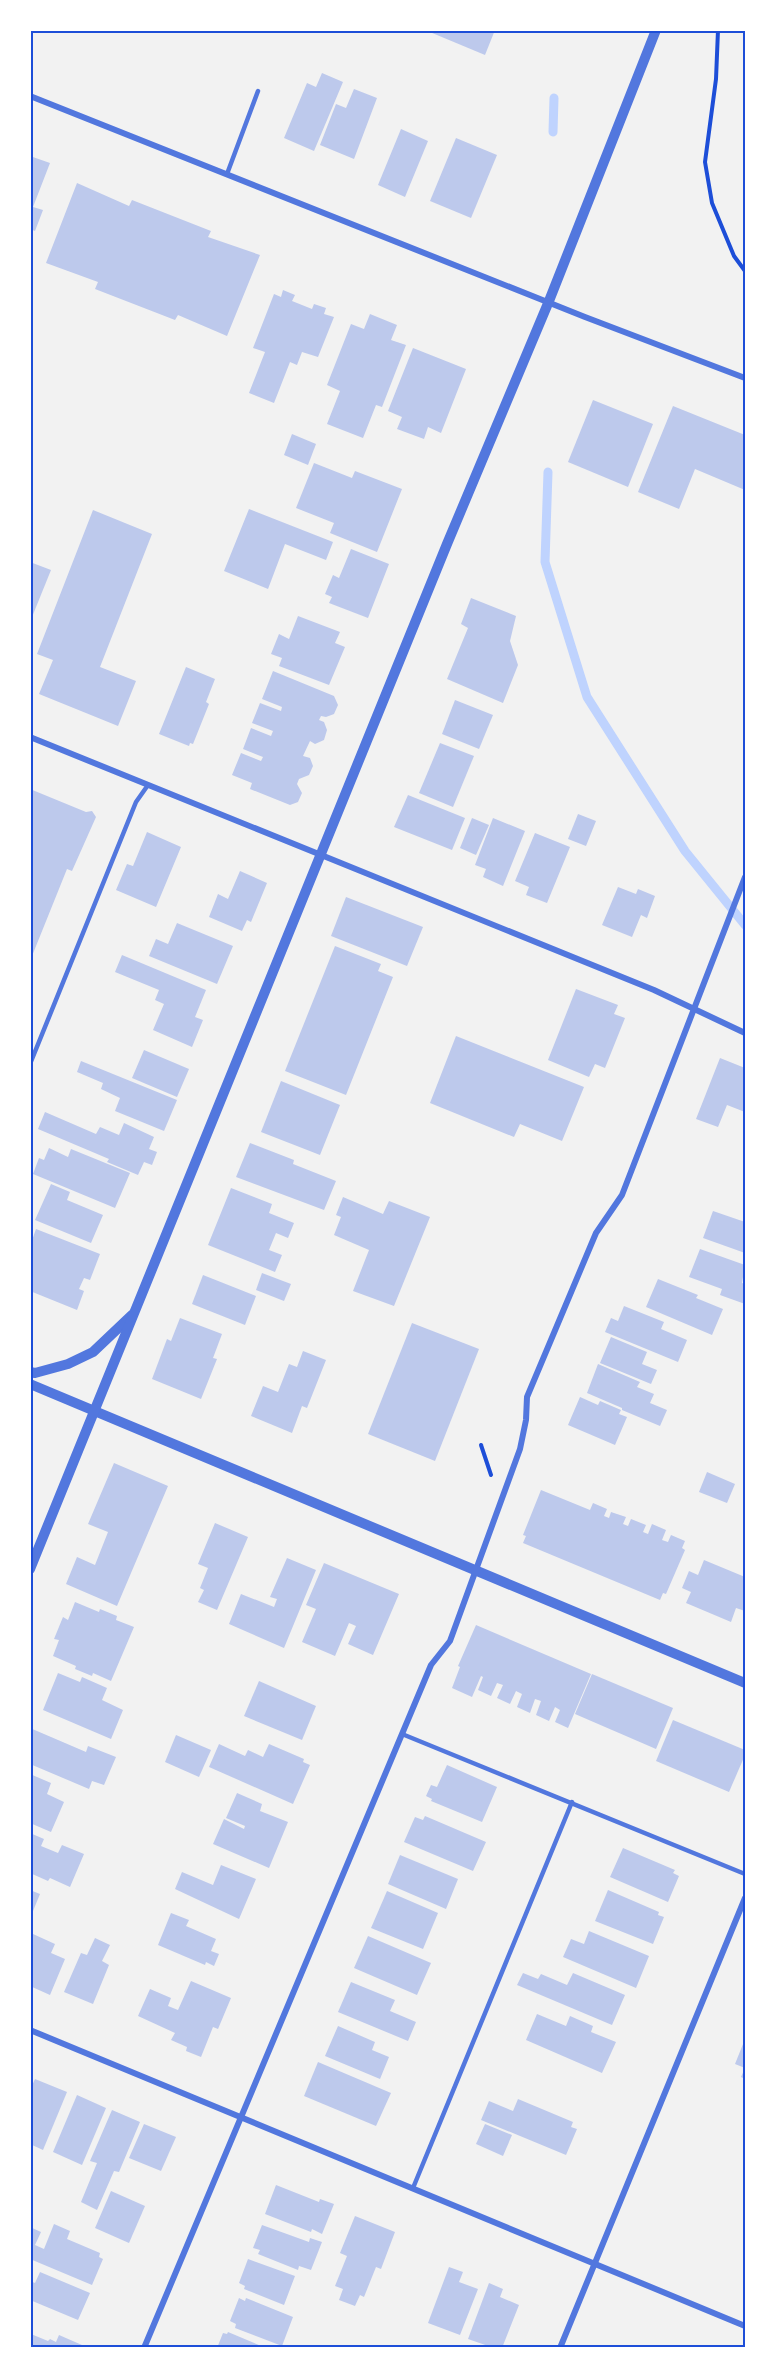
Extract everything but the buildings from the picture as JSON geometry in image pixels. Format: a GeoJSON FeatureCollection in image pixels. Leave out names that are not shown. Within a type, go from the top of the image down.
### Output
{"type":"FeatureCollection","features":[{"type":"Feature","properties":{"kind":"street"},"geometry":{"type":"LineString","coordinates":[[30,1569],[447,544],[549,301],[656,30]]}},
{"type":"Feature","properties":{"kind":"street"},"geometry":{"type":"LineString","coordinates":[[30,96],[745,378]]}},
{"type":"Feature","properties":{"kind":"street"},"geometry":{"type":"LineString","coordinates":[[30,737],[654,990],[745,1033]]}},
{"type":"Feature","properties":{"kind":"street"},"geometry":{"type":"LineString","coordinates":[[144,2348],[431,1665],[450,1641],[520,1449],[528,1397],[596,1233],[622,1195],[745,877]]}},
{"type":"Feature","properties":{"kind":"street"},"geometry":{"type":"LineString","coordinates":[[30,1372],[35,1373],[68,1364],[93,1352],[136,1311]]}},
{"type":"Feature","properties":{"kind":"street"},"geometry":{"type":"LineString","coordinates":[[30,1384],[745,1683]]}},
{"type":"Feature","properties":{"kind":"street"},"geometry":{"type":"LineString","coordinates":[[560,2348],[745,1898]]}},
{"type":"Feature","properties":{"kind":"street"},"geometry":{"type":"LineString","coordinates":[[30,2030],[745,2326]]}},
{"type":"Feature","properties":{"kind":"lane"},"geometry":{"type":"LineString","coordinates":[[227,174],[258,91]]}},
{"type":"Feature","properties":{"kind":"lane"},"geometry":{"type":"LineString","coordinates":[[30,1064],[136,802],[148,785]]}},
{"type":"Feature","properties":{"kind":"lane"},"geometry":{"type":"LineString","coordinates":[[402,1734],[745,1874]]}},
{"type":"Feature","properties":{"kind":"lane"},"geometry":{"type":"LineString","coordinates":[[413,2188],[572,1802]]}},
{"type":"Feature","properties":{"kind":"path"},"geometry":{"type":"LineString","coordinates":[[718,30],[716,79],[705,162],[712,203],[734,256],[745,271]]}},
{"type":"Feature","properties":{"kind":"waterway"},"geometry":{"type":"LineString","coordinates":[[553,132],[554,98]]}},
{"type":"Feature","properties":{"kind":"waterway"},"geometry":{"type":"LineString","coordinates":[[548,472],[545,562],[587,697],[685,851],[745,925]]}}]}
